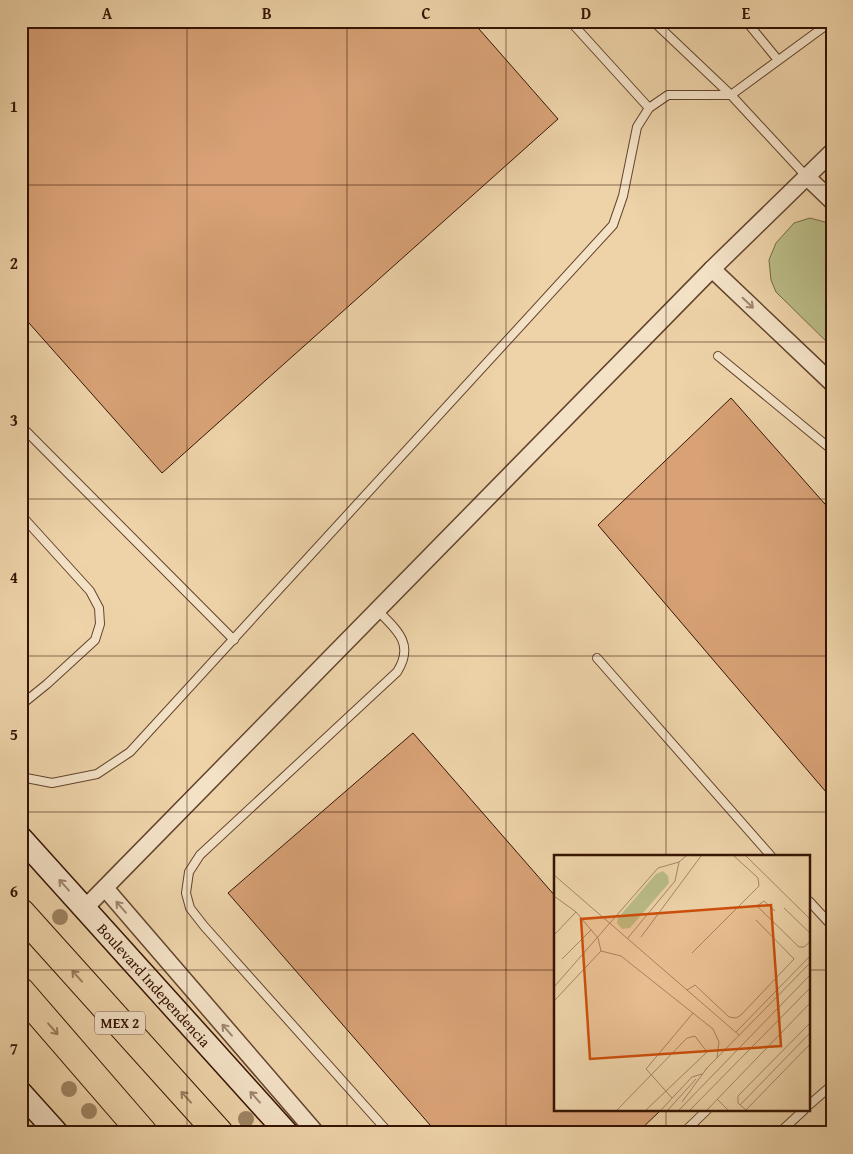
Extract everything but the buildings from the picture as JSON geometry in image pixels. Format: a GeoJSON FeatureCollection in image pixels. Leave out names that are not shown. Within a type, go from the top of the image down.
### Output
{"type":"FeatureCollection","features":[{"type":"Feature","properties":{"kind":"highway","name":"MEX 2"},"geometry":{"type":"LineString","coordinates":[[21,914],[219,1133]]}},
{"type":"Feature","properties":{"kind":"highway"},"geometry":{"type":"LineString","coordinates":[[21,992],[143,1133]]}},
{"type":"Feature","properties":{"kind":"main road","name":"Boulevard Independencia"},"geometry":{"type":"LineString","coordinates":[[21,838],[287,1133]]}},
{"type":"Feature","properties":{"kind":"main road"},"geometry":{"type":"LineString","coordinates":[[21,1093],[57,1133]]}},
{"type":"Feature","properties":{"kind":"street"},"geometry":{"type":"LineString","coordinates":[[85,908],[712,269],[832,152]]}},
{"type":"Feature","properties":{"kind":"street"},"geometry":{"type":"LineString","coordinates":[[807,176],[832,201]]}},
{"type":"Feature","properties":{"kind":"street"},"geometry":{"type":"LineString","coordinates":[[712,269],[832,383]]}},
{"type":"Feature","properties":{"kind":"street"},"geometry":{"type":"LineString","coordinates":[[105,888],[316,1133]]}},
{"type":"Feature","properties":{"kind":"lane"},"geometry":{"type":"LineString","coordinates":[[570,21],[650,108]]}},
{"type":"Feature","properties":{"kind":"lane"},"geometry":{"type":"LineString","coordinates":[[653,21],[731,95],[807,176]]}},
{"type":"Feature","properties":{"kind":"lane"},"geometry":{"type":"LineString","coordinates":[[746,21],[778,60]]}},
{"type":"Feature","properties":{"kind":"lane"},"geometry":{"type":"LineString","coordinates":[[21,777],[52,783],[96,774],[130,752],[613,225],[623,196],[638,127],[650,108],[668,95],[731,95],[832,21]]}},
{"type":"Feature","properties":{"kind":"lane"},"geometry":{"type":"LineString","coordinates":[[718,356],[832,450]]}},
{"type":"Feature","properties":{"kind":"lane"},"geometry":{"type":"LineString","coordinates":[[21,426],[234,640]]}},
{"type":"Feature","properties":{"kind":"lane"},"geometry":{"type":"LineString","coordinates":[[21,515],[90,591],[99,608],[100,624],[94,640],[47,684],[26,701],[21,702]]}},
{"type":"Feature","properties":{"kind":"lane"},"geometry":{"type":"LineString","coordinates":[[377,610],[401,635],[404,648],[403,663],[397,672],[200,855],[188,872],[186,893],[190,908],[204,926],[389,1133]]}},
{"type":"Feature","properties":{"kind":"lane"},"geometry":{"type":"LineString","coordinates":[[597,658],[770,855]]}},
{"type":"Feature","properties":{"kind":"lane"},"geometry":{"type":"LineString","coordinates":[[810,902],[832,926]]}},
{"type":"Feature","properties":{"kind":"lane"},"geometry":{"type":"LineString","coordinates":[[810,1104],[832,1085]]}},
{"type":"Feature","properties":{"kind":"lane"},"geometry":{"type":"LineString","coordinates":[[682,1133],[705,1112]]}},
{"type":"Feature","properties":{"kind":"lane"},"geometry":{"type":"LineString","coordinates":[[779,1133],[802,1112]]}},
{"type":"Feature","properties":{"kind":"green space"},"geometry":{"type":"Polygon","coordinates":[[[810,218],[832,224],[832,347],[776,292],[771,280],[769,260],[776,243],[794,223],[810,218]]]}}]}
